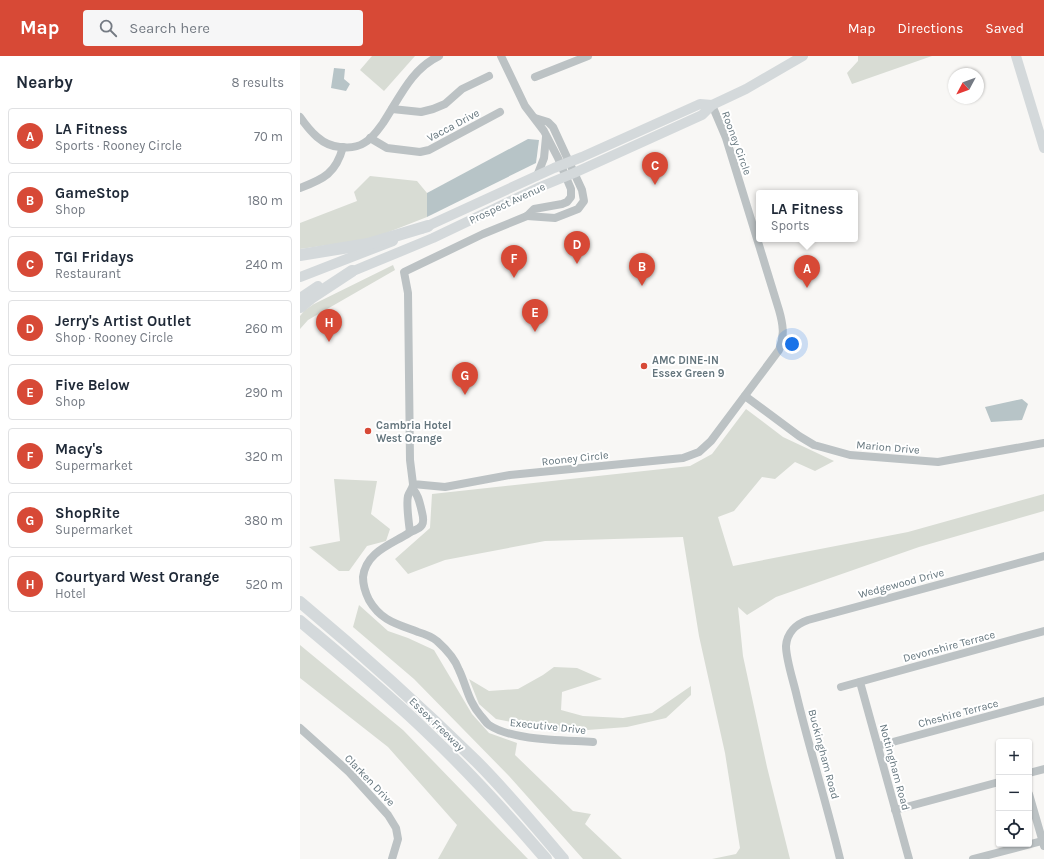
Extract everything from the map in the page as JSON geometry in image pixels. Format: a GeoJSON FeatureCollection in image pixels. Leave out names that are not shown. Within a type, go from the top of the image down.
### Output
{"type":"FeatureCollection","features":[{"type":"Feature","properties":{"kind":"highway"},"geometry":{"type":"LineString","coordinates":[[300,255],[368,244],[428,226]]}},
{"type":"Feature","properties":{"kind":"highway"},"geometry":{"type":"LineString","coordinates":[[300,307],[352,271]]}},
{"type":"Feature","properties":{"kind":"highway","name":"Essex Freeway"},"geometry":{"type":"LineString","coordinates":[[300,602],[395,684],[477,762],[563,859]]}},
{"type":"Feature","properties":{"kind":"highway","name":"Essex Freeway"},"geometry":{"type":"LineString","coordinates":[[300,621],[369,679],[430,734],[503,810],[546,859]]}},
{"type":"Feature","properties":{"kind":"main road","name":"Prospect Avenue"},"geometry":{"type":"LineString","coordinates":[[300,298],[322,284],[433,238],[533,190],[570,175],[702,115],[712,105],[746,89],[803,56]]}},
{"type":"Feature","properties":{"kind":"main road"},"geometry":{"type":"LineString","coordinates":[[1016,56],[1044,148]]}},
{"type":"Feature","properties":{"kind":"main road","name":"Prospect Avenue"},"geometry":{"type":"LineString","coordinates":[[300,277],[384,245],[428,226],[700,104],[712,105]]}},
{"type":"Feature","properties":{"kind":"street"},"geometry":{"type":"LineString","coordinates":[[300,117],[316,136],[324,142],[334,146],[348,148],[363,144],[370,138],[392,109],[408,82],[420,69],[439,56]]}},
{"type":"Feature","properties":{"kind":"street"},"geometry":{"type":"LineString","coordinates":[[501,56],[525,106],[535,118],[565,164]]}},
{"type":"Feature","properties":{"kind":"street"},"geometry":{"type":"LineString","coordinates":[[534,77],[588,56]]}},
{"type":"Feature","properties":{"kind":"street"},"geometry":{"type":"LineString","coordinates":[[392,109],[421,112],[432,109],[445,104],[462,89],[489,76]]}},
{"type":"Feature","properties":{"kind":"street","name":"Rooney Circle"},"geometry":{"type":"LineString","coordinates":[[712,105],[726,138],[756,235]]}},
{"type":"Feature","properties":{"kind":"street","name":"Vacca Drive"},"geometry":{"type":"LineString","coordinates":[[370,138],[387,148],[420,152],[430,150],[500,112]]}},
{"type":"Feature","properties":{"kind":"street"},"geometry":{"type":"LineString","coordinates":[[526,216],[555,218],[582,206],[584,201],[584,196],[570,175],[565,164],[553,127],[548,122],[535,118]]}},
{"type":"Feature","properties":{"kind":"street"},"geometry":{"type":"LineString","coordinates":[[537,176],[544,158],[546,136]]}},
{"type":"Feature","properties":{"kind":"street"},"geometry":{"type":"LineString","coordinates":[[300,188],[321,179],[329,173],[339,160],[343,147]]}},
{"type":"Feature","properties":{"kind":"street"},"geometry":{"type":"LineString","coordinates":[[410,532],[408,521],[408,496],[413,487],[410,460],[408,293],[404,272],[483,234],[526,216],[534,210],[562,204],[570,199],[572,193],[570,175]]}},
{"type":"Feature","properties":{"kind":"street","name":"Rooney Circle"},"geometry":{"type":"LineString","coordinates":[[413,487],[444,486],[510,475],[683,458],[705,448],[745,396],[782,344],[784,329],[758,242]]}},
{"type":"Feature","properties":{"kind":"street","name":"Marion Drive"},"geometry":{"type":"LineString","coordinates":[[745,396],[799,436],[814,445],[850,455],[938,462],[1044,443]]}},
{"type":"Feature","properties":{"kind":"street","name":"Executive Drive"},"geometry":{"type":"LineString","coordinates":[[413,487],[418,495],[423,521],[422,526],[377,552],[366,564],[363,578],[367,597],[373,608],[382,617],[394,624],[436,640],[455,662],[469,699],[474,708],[488,724],[505,733],[535,738],[593,742]]}},
{"type":"Feature","properties":{"kind":"street","name":"Wedgewood Drive"},"geometry":{"type":"LineString","coordinates":[[787,655],[786,646],[790,635],[793,630],[803,622],[1044,556]]}},
{"type":"Feature","properties":{"kind":"street","name":"Devonshire Terrace"},"geometry":{"type":"LineString","coordinates":[[841,687],[1044,631]]}},
{"type":"Feature","properties":{"kind":"street","name":"Buckingham Road"},"geometry":{"type":"LineString","coordinates":[[787,655],[803,722],[840,859]]}},
{"type":"Feature","properties":{"kind":"street","name":"Nottingham Road"},"geometry":{"type":"LineString","coordinates":[[860,682],[909,859]]}},
{"type":"Feature","properties":{"kind":"street","name":"Cheshire Terrace"},"geometry":{"type":"LineString","coordinates":[[878,746],[1044,700]]}},
{"type":"Feature","properties":{"kind":"street","name":"Clarken Drive"},"geometry":{"type":"LineString","coordinates":[[300,728],[349,772],[388,814],[396,828],[398,840],[392,859]]}},
{"type":"Feature","properties":{"kind":"street"},"geometry":{"type":"LineString","coordinates":[[1032,773],[1044,769]]}},
{"type":"Feature","properties":{"kind":"street"},"geometry":{"type":"LineString","coordinates":[[895,810],[996,783]]}},
{"type":"Feature","properties":{"kind":"street"},"geometry":{"type":"LineString","coordinates":[[973,859],[1043,844],[1032,805]]}},
{"type":"Feature","properties":{"kind":"shaded area"},"geometry":{"type":"Polygon","coordinates":[[[372,56],[415,56],[384,91],[360,70],[372,56]]]}},
{"type":"Feature","properties":{"kind":"shaded area"},"geometry":{"type":"Polygon","coordinates":[[[858,56],[932,56],[852,84],[847,73],[858,61],[858,56]]]}},
{"type":"Feature","properties":{"kind":"shaded area"},"geometry":{"type":"Polygon","coordinates":[[[334,68],[345,69],[344,79],[350,84],[346,91],[331,88],[334,68]]]}},
{"type":"Feature","properties":{"kind":"shaded area"},"geometry":{"type":"Polygon","coordinates":[[[528,139],[539,140],[536,163],[427,217],[427,193],[528,139]]]}},
{"type":"Feature","properties":{"kind":"shaded area"},"geometry":{"type":"Polygon","coordinates":[[[370,176],[417,181],[427,193],[427,217],[371,239],[300,249],[300,223],[357,201],[354,192],[370,176]]]}},
{"type":"Feature","properties":{"kind":"shaded area"},"geometry":{"type":"Polygon","coordinates":[[[393,265],[395,270],[308,320],[300,329],[300,316],[305,310],[314,304],[393,265]]]}},
{"type":"Feature","properties":{"kind":"shaded area"},"geometry":{"type":"Polygon","coordinates":[[[1022,399],[1028,404],[1022,420],[991,422],[985,407],[1022,399]]]}},
{"type":"Feature","properties":{"kind":"shaded area"},"geometry":{"type":"Polygon","coordinates":[[[746,409],[783,437],[834,461],[815,471],[795,462],[775,479],[762,477],[734,511],[718,517],[733,566],[908,532],[1044,494],[1044,511],[919,547],[776,597],[747,615],[738,607],[743,656],[767,767],[790,859],[712,859],[736,854],[740,848],[725,753],[699,636],[683,537],[545,541],[445,560],[408,574],[395,559],[430,528],[432,494],[690,466],[712,454],[746,409]]]}},
{"type":"Feature","properties":{"kind":"shaded area"},"geometry":{"type":"Polygon","coordinates":[[[334,479],[377,481],[371,514],[390,529],[386,541],[367,546],[349,571],[339,571],[309,547],[340,541],[334,479]]]}},
{"type":"Feature","properties":{"kind":"shaded area"},"geometry":{"type":"Polygon","coordinates":[[[359,605],[388,631],[434,650],[472,714],[489,733],[517,743],[515,755],[573,811],[591,814],[585,824],[622,859],[583,859],[509,776],[414,679],[353,627],[359,605]]]}},
{"type":"Feature","properties":{"kind":"shaded area"},"geometry":{"type":"Polygon","coordinates":[[[300,645],[403,730],[528,859],[438,859],[457,825],[388,747],[300,678],[300,645]]]}},
{"type":"Feature","properties":{"kind":"shaded area"},"geometry":{"type":"Polygon","coordinates":[[[554,667],[577,668],[602,679],[562,692],[561,710],[583,716],[623,718],[652,713],[691,686],[691,695],[666,718],[627,727],[561,732],[496,719],[479,704],[469,679],[489,691],[518,689],[554,667]]]}},
{"type":"Feature","properties":{"kind":"place","name":"TGI Fridays"},"geometry":{"type":"Point","coordinates":[655,185]}},
{"type":"Feature","properties":{"kind":"place","name":"Jerry's Artist Outlet"},"geometry":{"type":"Point","coordinates":[577,264]}},
{"type":"Feature","properties":{"kind":"place","name":"Macy's"},"geometry":{"type":"Point","coordinates":[514,278]}},
{"type":"Feature","properties":{"kind":"place","name":"GameStop"},"geometry":{"type":"Point","coordinates":[642,286]}},
{"type":"Feature","properties":{"kind":"place","name":"LA Fitness"},"geometry":{"type":"Point","coordinates":[807,288]}},
{"type":"Feature","properties":{"kind":"place","name":"Five Below"},"geometry":{"type":"Point","coordinates":[535,332]}},
{"type":"Feature","properties":{"kind":"place","name":"Courtyard West Orange"},"geometry":{"type":"Point","coordinates":[329,342]}},
{"type":"Feature","properties":{"kind":"place","name":"AMC DINE-IN Essex Green 9"},"geometry":{"type":"Point","coordinates":[644,366]}},
{"type":"Feature","properties":{"kind":"place","name":"ShopRite"},"geometry":{"type":"Point","coordinates":[465,395]}},
{"type":"Feature","properties":{"kind":"place","name":"Cambria Hotel West Orange"},"geometry":{"type":"Point","coordinates":[368,431]}}]}
